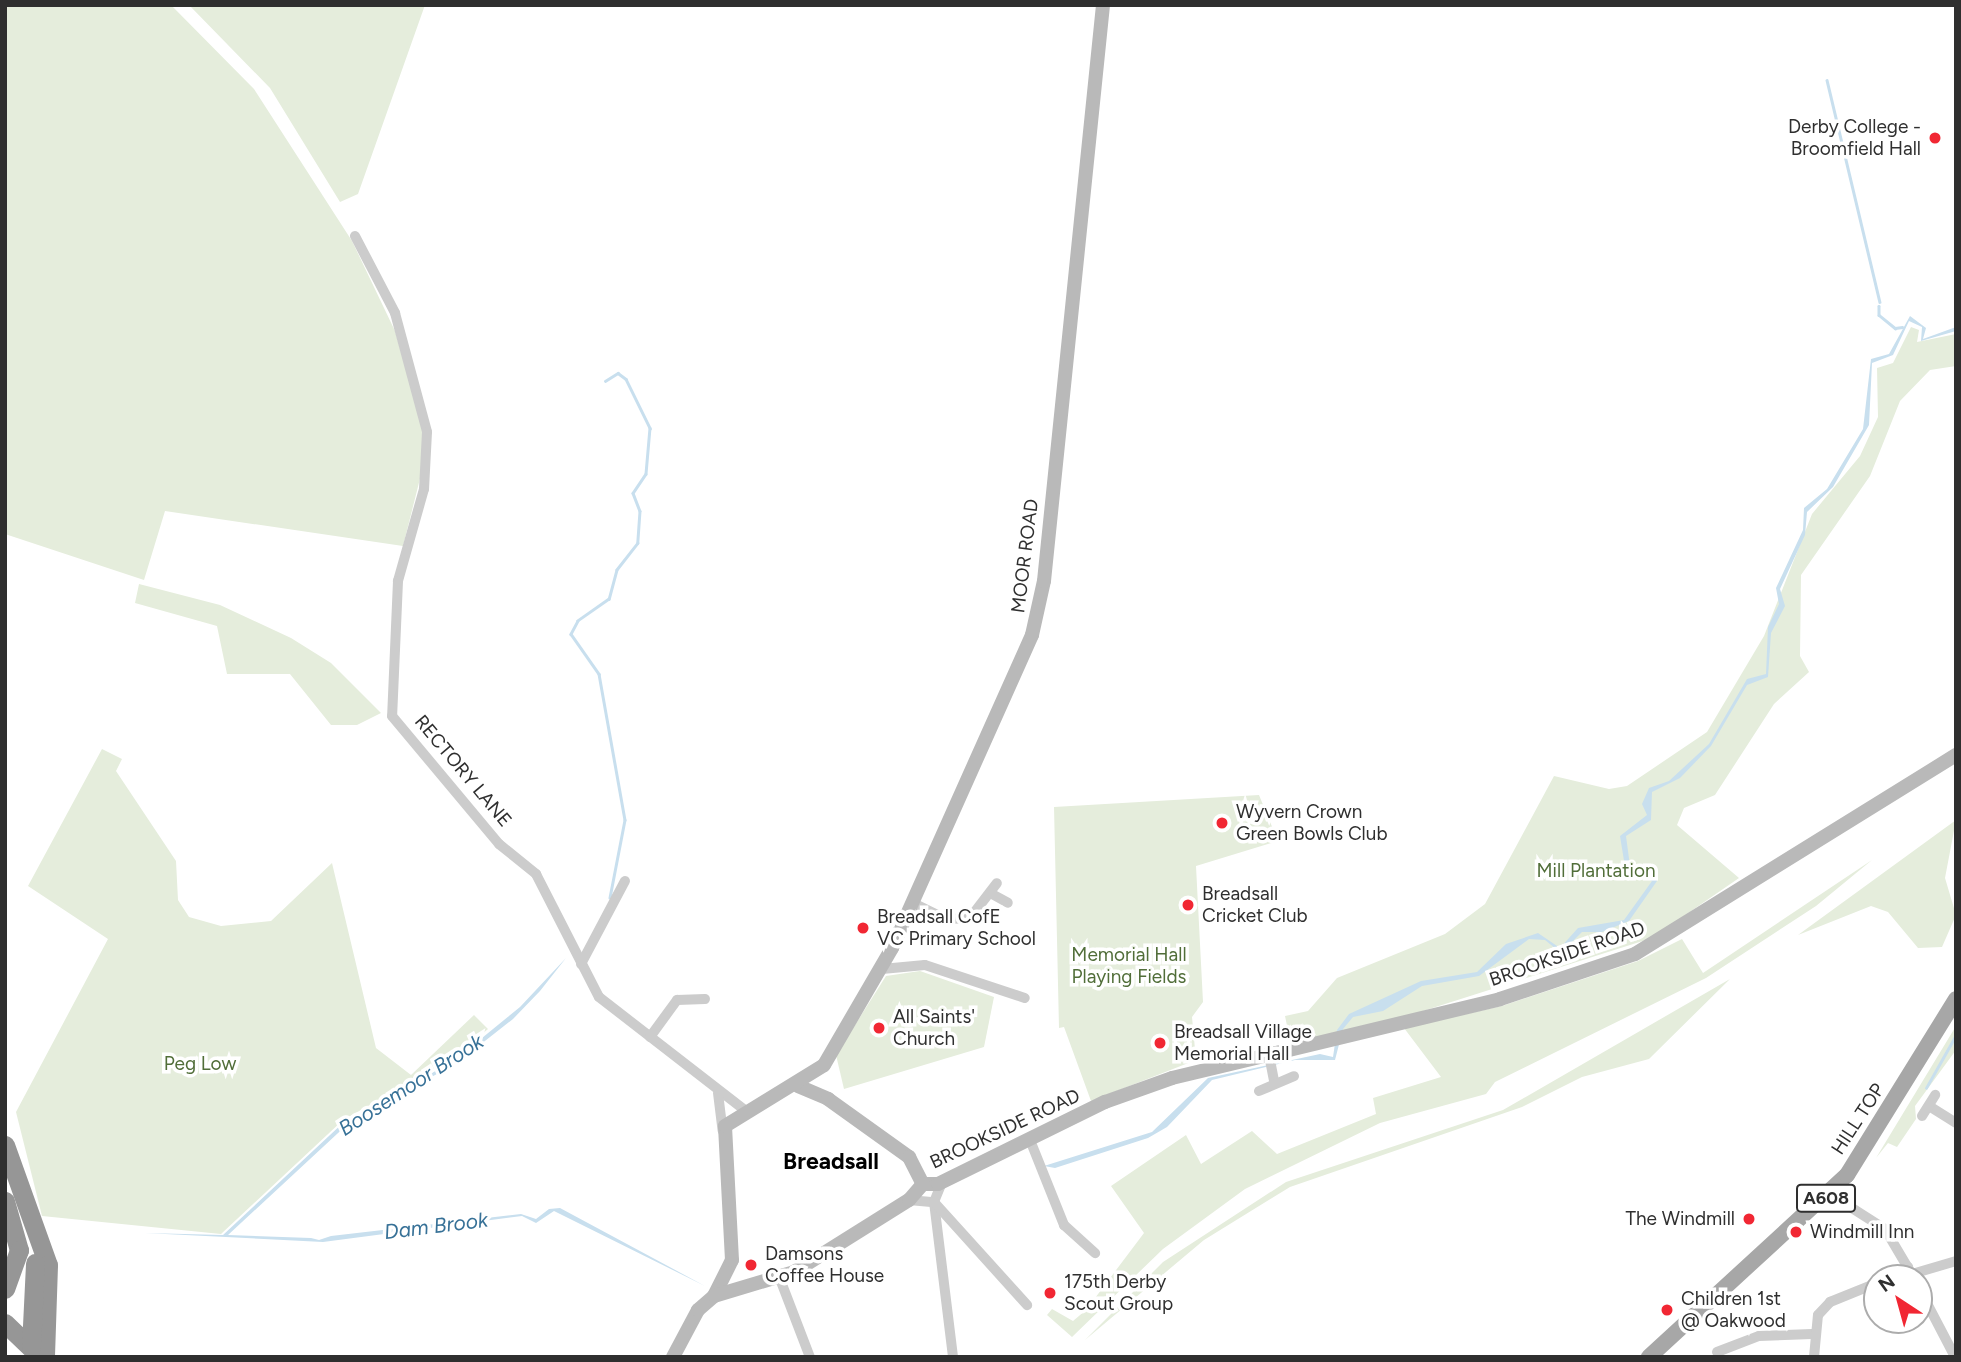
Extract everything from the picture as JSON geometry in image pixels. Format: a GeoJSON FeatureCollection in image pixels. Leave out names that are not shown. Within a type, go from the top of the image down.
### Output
{"type":"FeatureCollection","features":[{"type":"Feature","properties":{"kind":"highway"},"geometry":{"type":"LineString","coordinates":[[5,1145],[48,1265],[34,1354]]}},
{"type":"Feature","properties":{"kind":"highway"},"geometry":{"type":"LineString","coordinates":[[5,1158],[35,1264],[34,1354]]}},
{"type":"Feature","properties":{"kind":"highway"},"geometry":{"type":"LineString","coordinates":[[5,1201],[19,1250],[5,1289]]}},
{"type":"Feature","properties":{"kind":"highway"},"geometry":{"type":"LineString","coordinates":[[5,1323],[34,1354]]}},
{"type":"Feature","properties":{"kind":"main road","name":"HILL TOP"},"geometry":{"type":"LineString","coordinates":[[1649,1357],[1830,1194],[1867,1147],[1956,999]]}},
{"type":"Feature","properties":{"kind":"street","name":"MOOR ROAD"},"geometry":{"type":"LineString","coordinates":[[746,1111],[798,1086],[824,1065],[882,969],[1040,610],[1103,5]]}},
{"type":"Feature","properties":{"kind":"street","name":"RECTORY LANE"},"geometry":{"type":"LineString","coordinates":[[355,236],[395,313],[427,432],[424,489],[398,580],[392,716],[499,844],[536,874],[599,997],[718,1093],[746,1111]]}},
{"type":"Feature","properties":{"kind":"street","name":"BROOKSIDE ROAD"},"geometry":{"type":"LineString","coordinates":[[714,1296],[780,1279],[909,1200],[923,1184],[942,1182],[1135,1091],[1271,1067],[1333,1040],[1500,999],[1648,948],[1956,755]]}},
{"type":"Feature","properties":{"kind":"street"},"geometry":{"type":"LineString","coordinates":[[581,964],[594,937],[613,913],[625,881]]}},
{"type":"Feature","properties":{"kind":"street"},"geometry":{"type":"LineString","coordinates":[[913,903],[958,920],[977,914],[995,889],[1008,903]]}},
{"type":"Feature","properties":{"kind":"street"},"geometry":{"type":"LineString","coordinates":[[568,940],[594,937]]}},
{"type":"Feature","properties":{"kind":"street"},"geometry":{"type":"LineString","coordinates":[[882,969],[925,965],[1025,998]]}},
{"type":"Feature","properties":{"kind":"street"},"geometry":{"type":"LineString","coordinates":[[650,1037],[677,1000],[705,999]]}},
{"type":"Feature","properties":{"kind":"street"},"geometry":{"type":"LineString","coordinates":[[824,1065],[828,1099]]}},
{"type":"Feature","properties":{"kind":"street","name":"BROOKSIDE ROAD"},"geometry":{"type":"LineString","coordinates":[[1271,1067],[1294,1076]]}},
{"type":"Feature","properties":{"kind":"street","name":"BROOKSIDE ROAD"},"geometry":{"type":"LineString","coordinates":[[1259,1091],[1271,1067]]}},
{"type":"Feature","properties":{"kind":"street"},"geometry":{"type":"LineString","coordinates":[[798,1086],[828,1099],[909,1157],[923,1184]]}},
{"type":"Feature","properties":{"kind":"street"},"geometry":{"type":"LineString","coordinates":[[718,1093],[732,1260],[745,1287]]}},
{"type":"Feature","properties":{"kind":"street"},"geometry":{"type":"LineString","coordinates":[[1934,1095],[1925,1111],[1956,1123]]}},
{"type":"Feature","properties":{"kind":"street"},"geometry":{"type":"LineString","coordinates":[[723,1132],[746,1111]]}},
{"type":"Feature","properties":{"kind":"street"},"geometry":{"type":"LineString","coordinates":[[1030,1140],[1064,1225],[1095,1253]]}},
{"type":"Feature","properties":{"kind":"street"},"geometry":{"type":"LineString","coordinates":[[942,1182],[934,1202],[953,1357]]}},
{"type":"Feature","properties":{"kind":"street"},"geometry":{"type":"LineString","coordinates":[[1830,1194],[1885,1228],[1906,1264]]}},
{"type":"Feature","properties":{"kind":"street"},"geometry":{"type":"LineString","coordinates":[[909,1200],[934,1202],[1027,1305]]}},
{"type":"Feature","properties":{"kind":"street"},"geometry":{"type":"LineString","coordinates":[[673,1357],[698,1310],[714,1296],[732,1260]]}},
{"type":"Feature","properties":{"kind":"street"},"geometry":{"type":"LineString","coordinates":[[1933,1267],[1956,1261]]}},
{"type":"Feature","properties":{"kind":"street"},"geometry":{"type":"LineString","coordinates":[[780,1279],[810,1357]]}},
{"type":"Feature","properties":{"kind":"street"},"geometry":{"type":"LineString","coordinates":[[1814,1357],[1811,1334],[1830,1302],[1863,1289]]}},
{"type":"Feature","properties":{"kind":"street"},"geometry":{"type":"LineString","coordinates":[[1933,1315],[1955,1357]]}},
{"type":"Feature","properties":{"kind":"street"},"geometry":{"type":"LineString","coordinates":[[1717,1352],[1759,1336],[1811,1334]]}},
{"type":"Feature","properties":{"kind":"green space"},"geometry":{"type":"Polygon","coordinates":[[[5,5],[171,5],[254,89],[352,241],[395,331],[428,447],[403,546],[165,511],[144,580],[5,534],[5,5]]]}},
{"type":"Feature","properties":{"kind":"green space"},"geometry":{"type":"Polygon","coordinates":[[[189,5],[425,5],[358,194],[340,202],[270,88],[189,5]]]}},
{"type":"Feature","properties":{"kind":"green space","name":"Mill Plantation"},"geometry":{"type":"Polygon","coordinates":[[[1911,327],[1919,330],[1917,342],[1956,334],[1956,366],[1930,370],[1900,401],[1870,476],[1801,575],[1800,656],[1809,672],[1774,704],[1715,795],[1684,808],[1677,825],[1739,878],[1652,938],[1401,1018],[1291,1045],[1285,1016],[1308,1011],[1337,978],[1445,934],[1485,904],[1554,776],[1609,789],[1627,786],[1707,732],[1764,636],[1812,514],[1860,456],[1878,417],[1877,368],[1893,363],[1911,327]]]}},
{"type":"Feature","properties":{"kind":"green space"},"geometry":{"type":"Polygon","coordinates":[[[139,584],[220,605],[291,638],[331,663],[381,713],[357,725],[331,725],[290,674],[227,674],[217,626],[135,603],[139,584]]]}},
{"type":"Feature","properties":{"kind":"green space","name":"Peg Low"},"geometry":{"type":"Polygon","coordinates":[[[102,749],[122,759],[116,771],[176,861],[178,900],[189,917],[221,926],[271,921],[332,863],[376,1048],[411,1075],[474,1015],[488,1029],[453,1059],[343,1120],[221,1234],[42,1216],[16,1112],[108,939],[28,886],[102,749]]]}},
{"type":"Feature","properties":{"kind":"green space","name":"Memorial Hall Playing Fields"},"geometry":{"type":"Polygon","coordinates":[[[1259,795],[1278,841],[1196,866],[1203,1002],[1192,1017],[1196,1060],[1091,1101],[1064,1027],[1059,1028],[1054,807],[1259,795]]]}},
{"type":"Feature","properties":{"kind":"green space"},"geometry":{"type":"Polygon","coordinates":[[[1956,820],[1945,878],[1956,915],[1942,947],[1918,948],[1888,912],[1871,906],[1798,935],[1956,820]]]}},
{"type":"Feature","properties":{"kind":"green space"},"geometry":{"type":"Polygon","coordinates":[[[1872,860],[1816,906],[1706,978],[1495,1082],[1486,1094],[1380,1123],[1245,1189],[1163,1249],[1072,1337],[1047,1315],[1052,1309],[1073,1321],[1086,1310],[1144,1233],[1111,1186],[1186,1135],[1201,1164],[1252,1131],[1277,1154],[1376,1114],[1373,1098],[1441,1077],[1404,1028],[1502,1006],[1638,961],[1682,939],[1703,973],[1872,860]]]}},
{"type":"Feature","properties":{"kind":"green space"},"geometry":{"type":"Polygon","coordinates":[[[920,971],[994,997],[984,1047],[844,1089],[836,1055],[886,976],[920,971]]]}},
{"type":"Feature","properties":{"kind":"green space"},"geometry":{"type":"Polygon","coordinates":[[[1730,979],[1649,1059],[1582,1077],[1522,1107],[1290,1187],[1204,1240],[1085,1340],[1163,1262],[1286,1182],[1503,1110],[1730,979]]]}},
{"type":"Feature","properties":{"kind":"green space"},"geometry":{"type":"Polygon","coordinates":[[[1956,1026],[1956,1050],[1915,1106],[1916,1119],[1897,1147],[1888,1143],[1876,1158],[1956,1026]]]}},
{"type":"Feature","properties":{"kind":"water"},"geometry":{"type":"Polygon","coordinates":[[[1910,316],[1926,328],[1923,339],[1956,327],[1956,331],[1921,341],[1922,327],[1909,321],[1893,355],[1872,363],[1869,425],[1833,487],[1807,512],[1805,535],[1780,589],[1785,606],[1771,633],[1768,677],[1747,685],[1711,746],[1680,778],[1652,792],[1651,820],[1626,836],[1630,866],[1653,873],[1657,881],[1629,921],[1602,932],[1582,932],[1561,953],[1545,940],[1529,939],[1479,976],[1422,986],[1383,1011],[1353,1017],[1343,1029],[1335,1060],[1295,1060],[1212,1080],[1167,1127],[1148,1138],[1055,1168],[1044,1166],[1152,1132],[1208,1078],[1320,1054],[1333,1057],[1337,1030],[1349,1014],[1421,981],[1477,972],[1506,944],[1538,933],[1560,948],[1578,928],[1624,920],[1652,881],[1625,867],[1620,836],[1647,815],[1642,804],[1649,788],[1669,781],[1709,744],[1747,679],[1766,674],[1768,627],[1779,604],[1776,588],[1803,530],[1804,508],[1827,489],[1863,429],[1871,359],[1889,354],[1910,316]]]}},
{"type":"Feature","properties":{"kind":"water","name":"Dam Brook"},"geometry":{"type":"Polygon","coordinates":[[[566,958],[513,1019],[457,1063],[351,1121],[228,1235],[319,1240],[331,1236],[521,1214],[536,1219],[549,1209],[560,1208],[705,1286],[554,1211],[536,1223],[522,1216],[323,1242],[145,1233],[223,1235],[345,1121],[455,1060],[520,1007],[566,958]]]}},
{"type":"Feature","properties":{"kind":"waterway"},"geometry":{"type":"LineString","coordinates":[[1827,80],[1880,302]]}},
{"type":"Feature","properties":{"kind":"waterway"},"geometry":{"type":"LineString","coordinates":[[1879,306],[1879,315],[1895,328],[1902,327]]}},
{"type":"Feature","properties":{"kind":"waterway","name":"Boosemoor Brook"},"geometry":{"type":"LineString","coordinates":[[605,381],[618,373],[626,379],[650,428],[646,474],[633,493],[640,511],[638,543],[617,570],[609,599],[578,621],[571,634],[599,674],[625,820],[610,898]]}},
{"type":"Feature","properties":{"kind":"waterway"},"geometry":{"type":"LineString","coordinates":[[1926,1088],[1956,1035]]}},
{"type":"Feature","properties":{"kind":"place","name":"Derby College - Broomfield Hall"},"geometry":{"type":"Point","coordinates":[1935,138]}},
{"type":"Feature","properties":{"kind":"place","name":"Wyvern Crown Green Bowls Club"},"geometry":{"type":"Point","coordinates":[1222,823]}},
{"type":"Feature","properties":{"kind":"place","name":"Breadsall Cricket Club"},"geometry":{"type":"Point","coordinates":[1188,905]}},
{"type":"Feature","properties":{"kind":"place","name":"Breadsall CofE VC Primary School"},"geometry":{"type":"Point","coordinates":[863,928]}},
{"type":"Feature","properties":{"kind":"place","name":"All Saints' Church"},"geometry":{"type":"Point","coordinates":[879,1028]}},
{"type":"Feature","properties":{"kind":"place","name":"Breadsall Village Memorial Hall"},"geometry":{"type":"Point","coordinates":[1160,1043]}},
{"type":"Feature","properties":{"kind":"place","name":"The Windmill"},"geometry":{"type":"Point","coordinates":[1749,1219]}},
{"type":"Feature","properties":{"kind":"place","name":"Windmill Inn"},"geometry":{"type":"Point","coordinates":[1796,1232]}},
{"type":"Feature","properties":{"kind":"place","name":"Damsons Coffee House"},"geometry":{"type":"Point","coordinates":[751,1265]}},
{"type":"Feature","properties":{"kind":"place","name":"175th Derby Scout Group"},"geometry":{"type":"Point","coordinates":[1050,1293]}},
{"type":"Feature","properties":{"kind":"place","name":"Children 1st @ Oakwood"},"geometry":{"type":"Point","coordinates":[1667,1310]}},
{"type":"Feature","properties":{"kind":"district","name":"Breadsall"},"geometry":{"type":"Point","coordinates":[831,1161]}}]}
